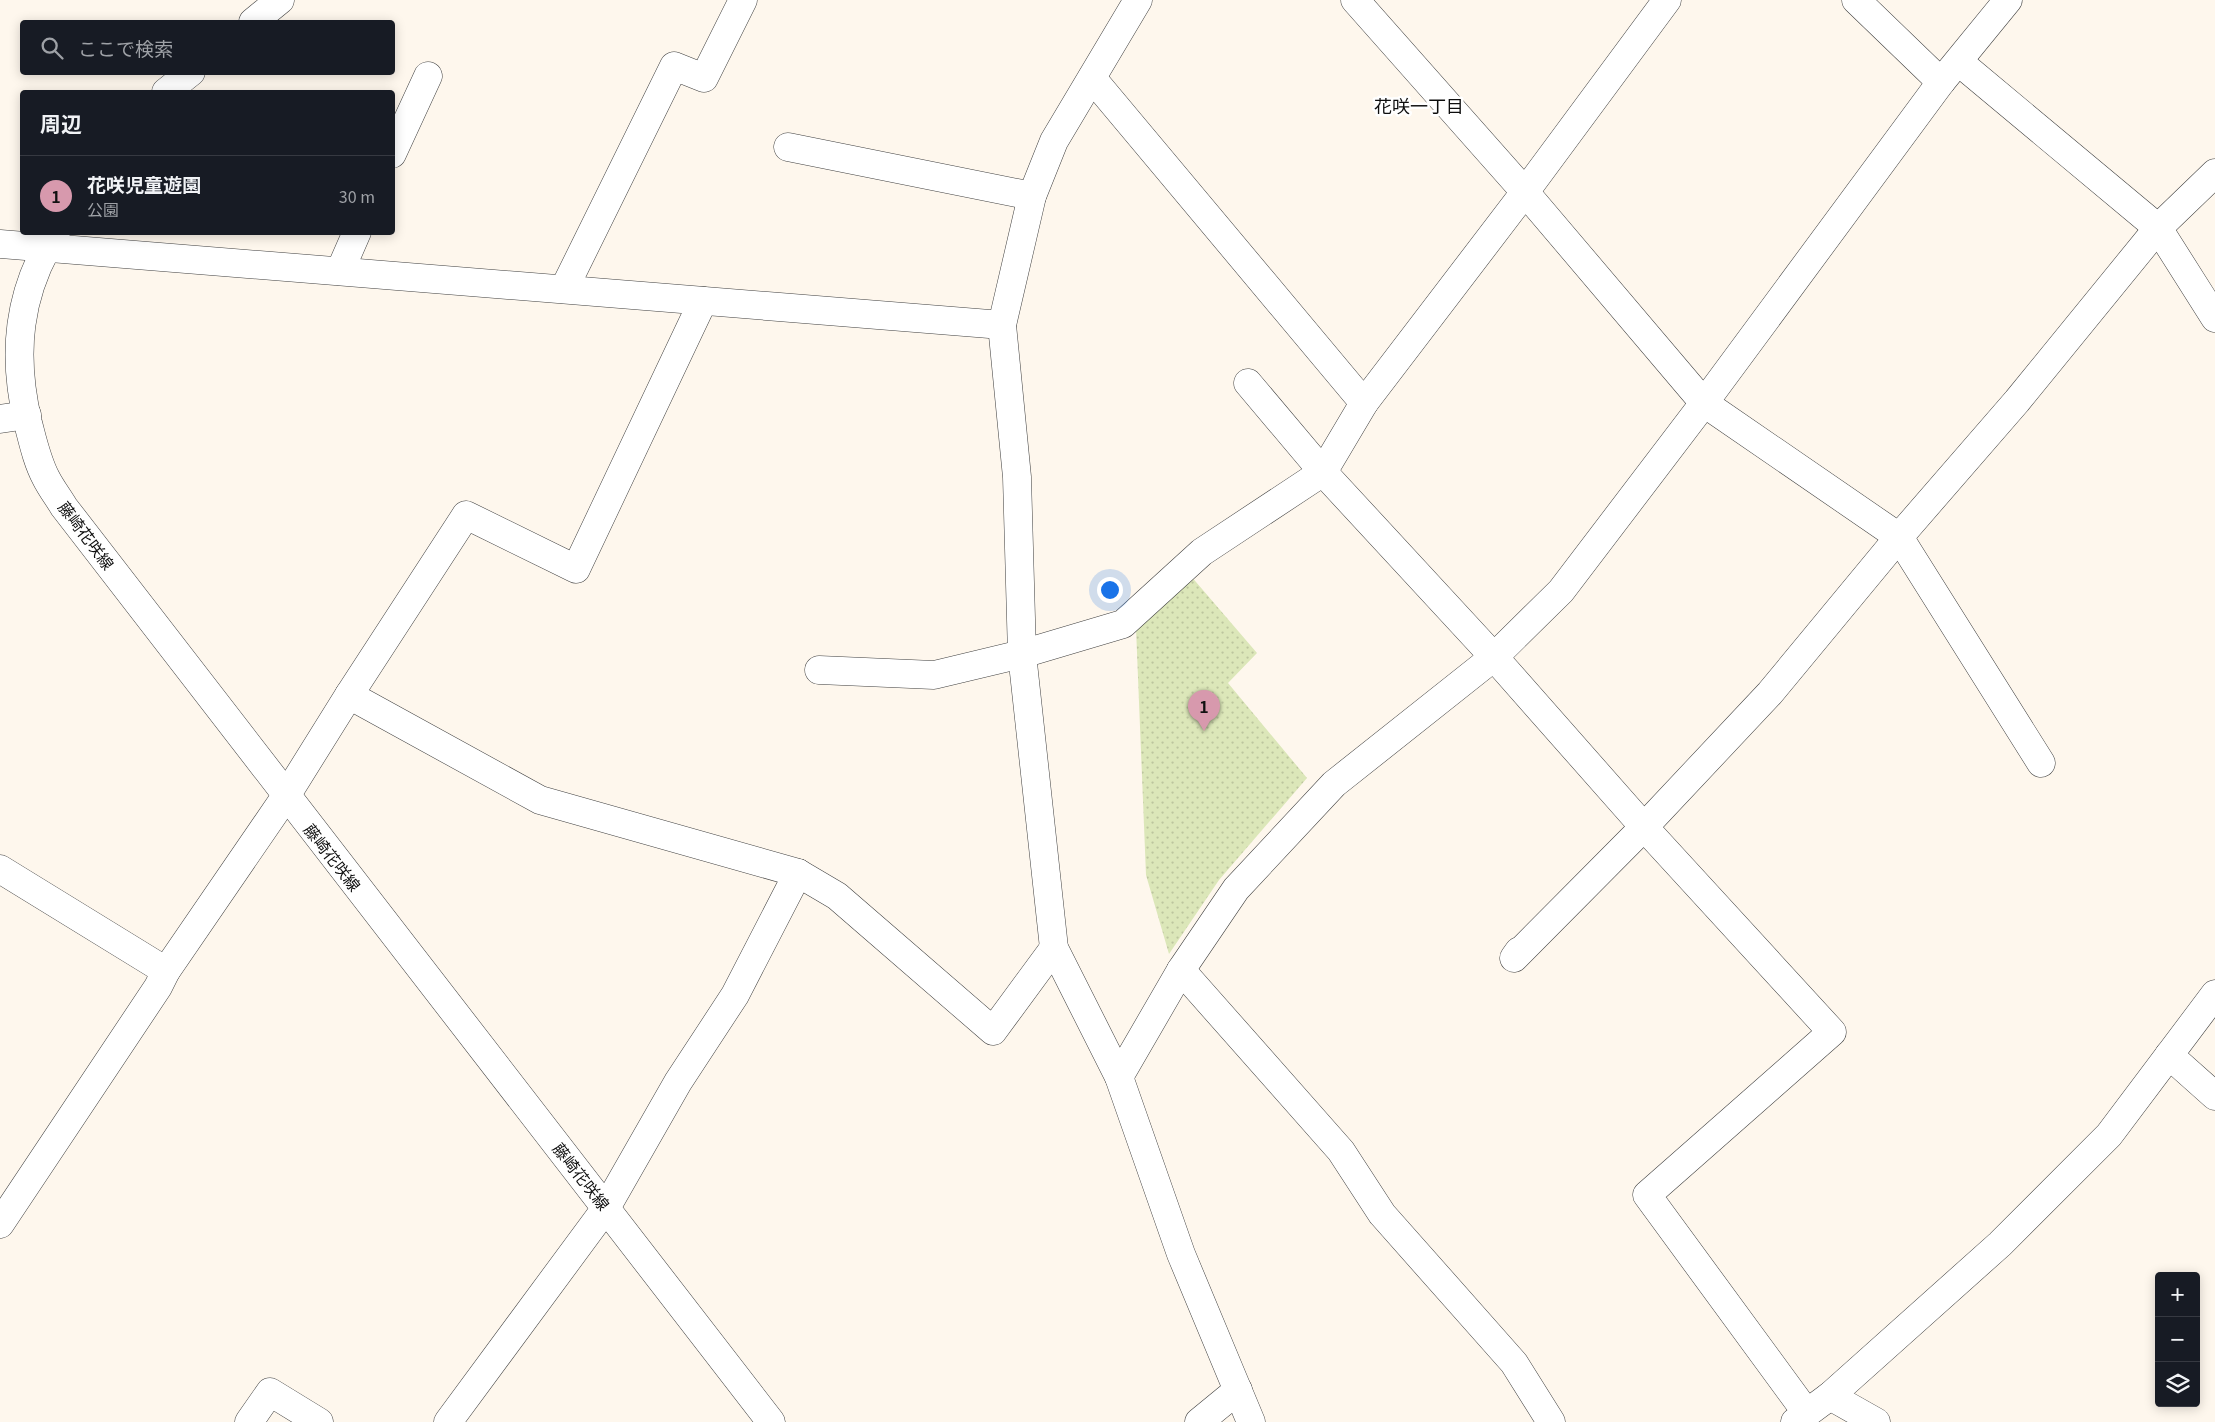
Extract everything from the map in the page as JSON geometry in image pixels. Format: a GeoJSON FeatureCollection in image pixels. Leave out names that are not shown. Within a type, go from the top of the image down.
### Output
{"type":"FeatureCollection","features":[{"type":"Feature","properties":{"kind":"street"},"geometry":{"type":"LineString","coordinates":[[255,20],[280,0]]}},
{"type":"Feature","properties":{"kind":"street"},"geometry":{"type":"LineString","coordinates":[[564,289],[674,66],[704,78],[743,0]]}},
{"type":"Feature","properties":{"kind":"street"},"geometry":{"type":"LineString","coordinates":[[1138,0],[1054,141],[1032,196],[1002,325],[1017,477],[1022,654],[1054,948],[1119,1077],[1181,1254],[1251,1422]]}},
{"type":"Feature","properties":{"kind":"street"},"geometry":{"type":"LineString","coordinates":[[1354,0],[1525,192],[1704,403],[1899,537],[2041,764]]}},
{"type":"Feature","properties":{"kind":"street"},"geometry":{"type":"LineString","coordinates":[[819,670],[934,675],[1022,654],[1123,624],[1202,552],[1323,472],[1364,403],[1525,192],[1667,0]]}},
{"type":"Feature","properties":{"kind":"street"},"geometry":{"type":"LineString","coordinates":[[1856,0],[1941,82]]}},
{"type":"Feature","properties":{"kind":"street"},"geometry":{"type":"LineString","coordinates":[[1119,1077],[1181,970],[1236,889],[1334,784],[1494,657],[1562,591],[1704,403],[1941,82],[2008,0]]}},
{"type":"Feature","properties":{"kind":"street"},"geometry":{"type":"LineString","coordinates":[[1959,62],[2158,228],[2215,318]]}},
{"type":"Feature","properties":{"kind":"street"},"geometry":{"type":"LineString","coordinates":[[168,90],[187,75]]}},
{"type":"Feature","properties":{"kind":"street"},"geometry":{"type":"LineString","coordinates":[[395,148],[428,76]]}},
{"type":"Feature","properties":{"kind":"street"},"geometry":{"type":"LineString","coordinates":[[1092,78],[1364,403]]}},
{"type":"Feature","properties":{"kind":"street"},"geometry":{"type":"LineString","coordinates":[[788,147],[1032,196]]}},
{"type":"Feature","properties":{"kind":"street"},"geometry":{"type":"LineString","coordinates":[[1519,951],[1514,958],[1644,827],[1770,693],[1899,537],[2017,400],[2158,228],[2215,172]]}},
{"type":"Feature","properties":{"kind":"street"},"geometry":{"type":"LineString","coordinates":[[340,271],[356,235]]}},
{"type":"Feature","properties":{"kind":"street"},"geometry":{"type":"LineString","coordinates":[[0,244],[51,240],[340,271],[1002,325]]}},
{"type":"Feature","properties":{"kind":"street","name":"藤崎花咲線"},"geometry":{"type":"LineString","coordinates":[[51,240],[32,279],[20,328],[20,384],[35,452],[46,478],[64,507],[771,1422]]}},
{"type":"Feature","properties":{"kind":"street"},"geometry":{"type":"LineString","coordinates":[[0,1224],[158,987],[166,971],[286,796],[349,694],[466,515],[576,569],[703,301]]}},
{"type":"Feature","properties":{"kind":"street"},"geometry":{"type":"LineString","coordinates":[[1248,383],[1323,472],[1494,657],[1644,827],[1832,1032],[1647,1195],[1801,1417],[1830,1396],[2000,1244],[2109,1135],[2215,994]]}},
{"type":"Feature","properties":{"kind":"street"},"geometry":{"type":"LineString","coordinates":[[0,419],[26,415]]}},
{"type":"Feature","properties":{"kind":"street"},"geometry":{"type":"LineString","coordinates":[[349,694],[540,800],[798,873],[837,896],[993,1031],[1054,948]]}},
{"type":"Feature","properties":{"kind":"street"},"geometry":{"type":"LineString","coordinates":[[0,869],[166,971]]}},
{"type":"Feature","properties":{"kind":"street"},"geometry":{"type":"LineString","coordinates":[[448,1422],[606,1208],[678,1082],[735,995],[798,873]]}},
{"type":"Feature","properties":{"kind":"street"},"geometry":{"type":"LineString","coordinates":[[1181,970],[1341,1151],[1382,1214],[1514,1363],[1551,1422]]}},
{"type":"Feature","properties":{"kind":"street"},"geometry":{"type":"LineString","coordinates":[[2169,1056],[2215,1096]]}},
{"type":"Feature","properties":{"kind":"street"},"geometry":{"type":"LineString","coordinates":[[1199,1422],[1238,1390]]}},
{"type":"Feature","properties":{"kind":"street"},"geometry":{"type":"LineString","coordinates":[[249,1422],[270,1392],[319,1422]]}},
{"type":"Feature","properties":{"kind":"street"},"geometry":{"type":"LineString","coordinates":[[1830,1396],[1876,1422]]}},
{"type":"Feature","properties":{"kind":"green space"},"geometry":{"type":"Polygon","coordinates":[[[1190,575],[1257,653],[1228,683],[1307,778],[1219,880],[1169,954],[1146,875],[1136,628],[1190,575]]]}},
{"type":"Feature","properties":{"kind":"place","name":"花咲児童遊園"},"geometry":{"type":"Point","coordinates":[1204,731]}},
{"type":"Feature","properties":{"kind":"district","name":"花咲一丁目"},"geometry":{"type":"Point","coordinates":[1419,105]}}]}
